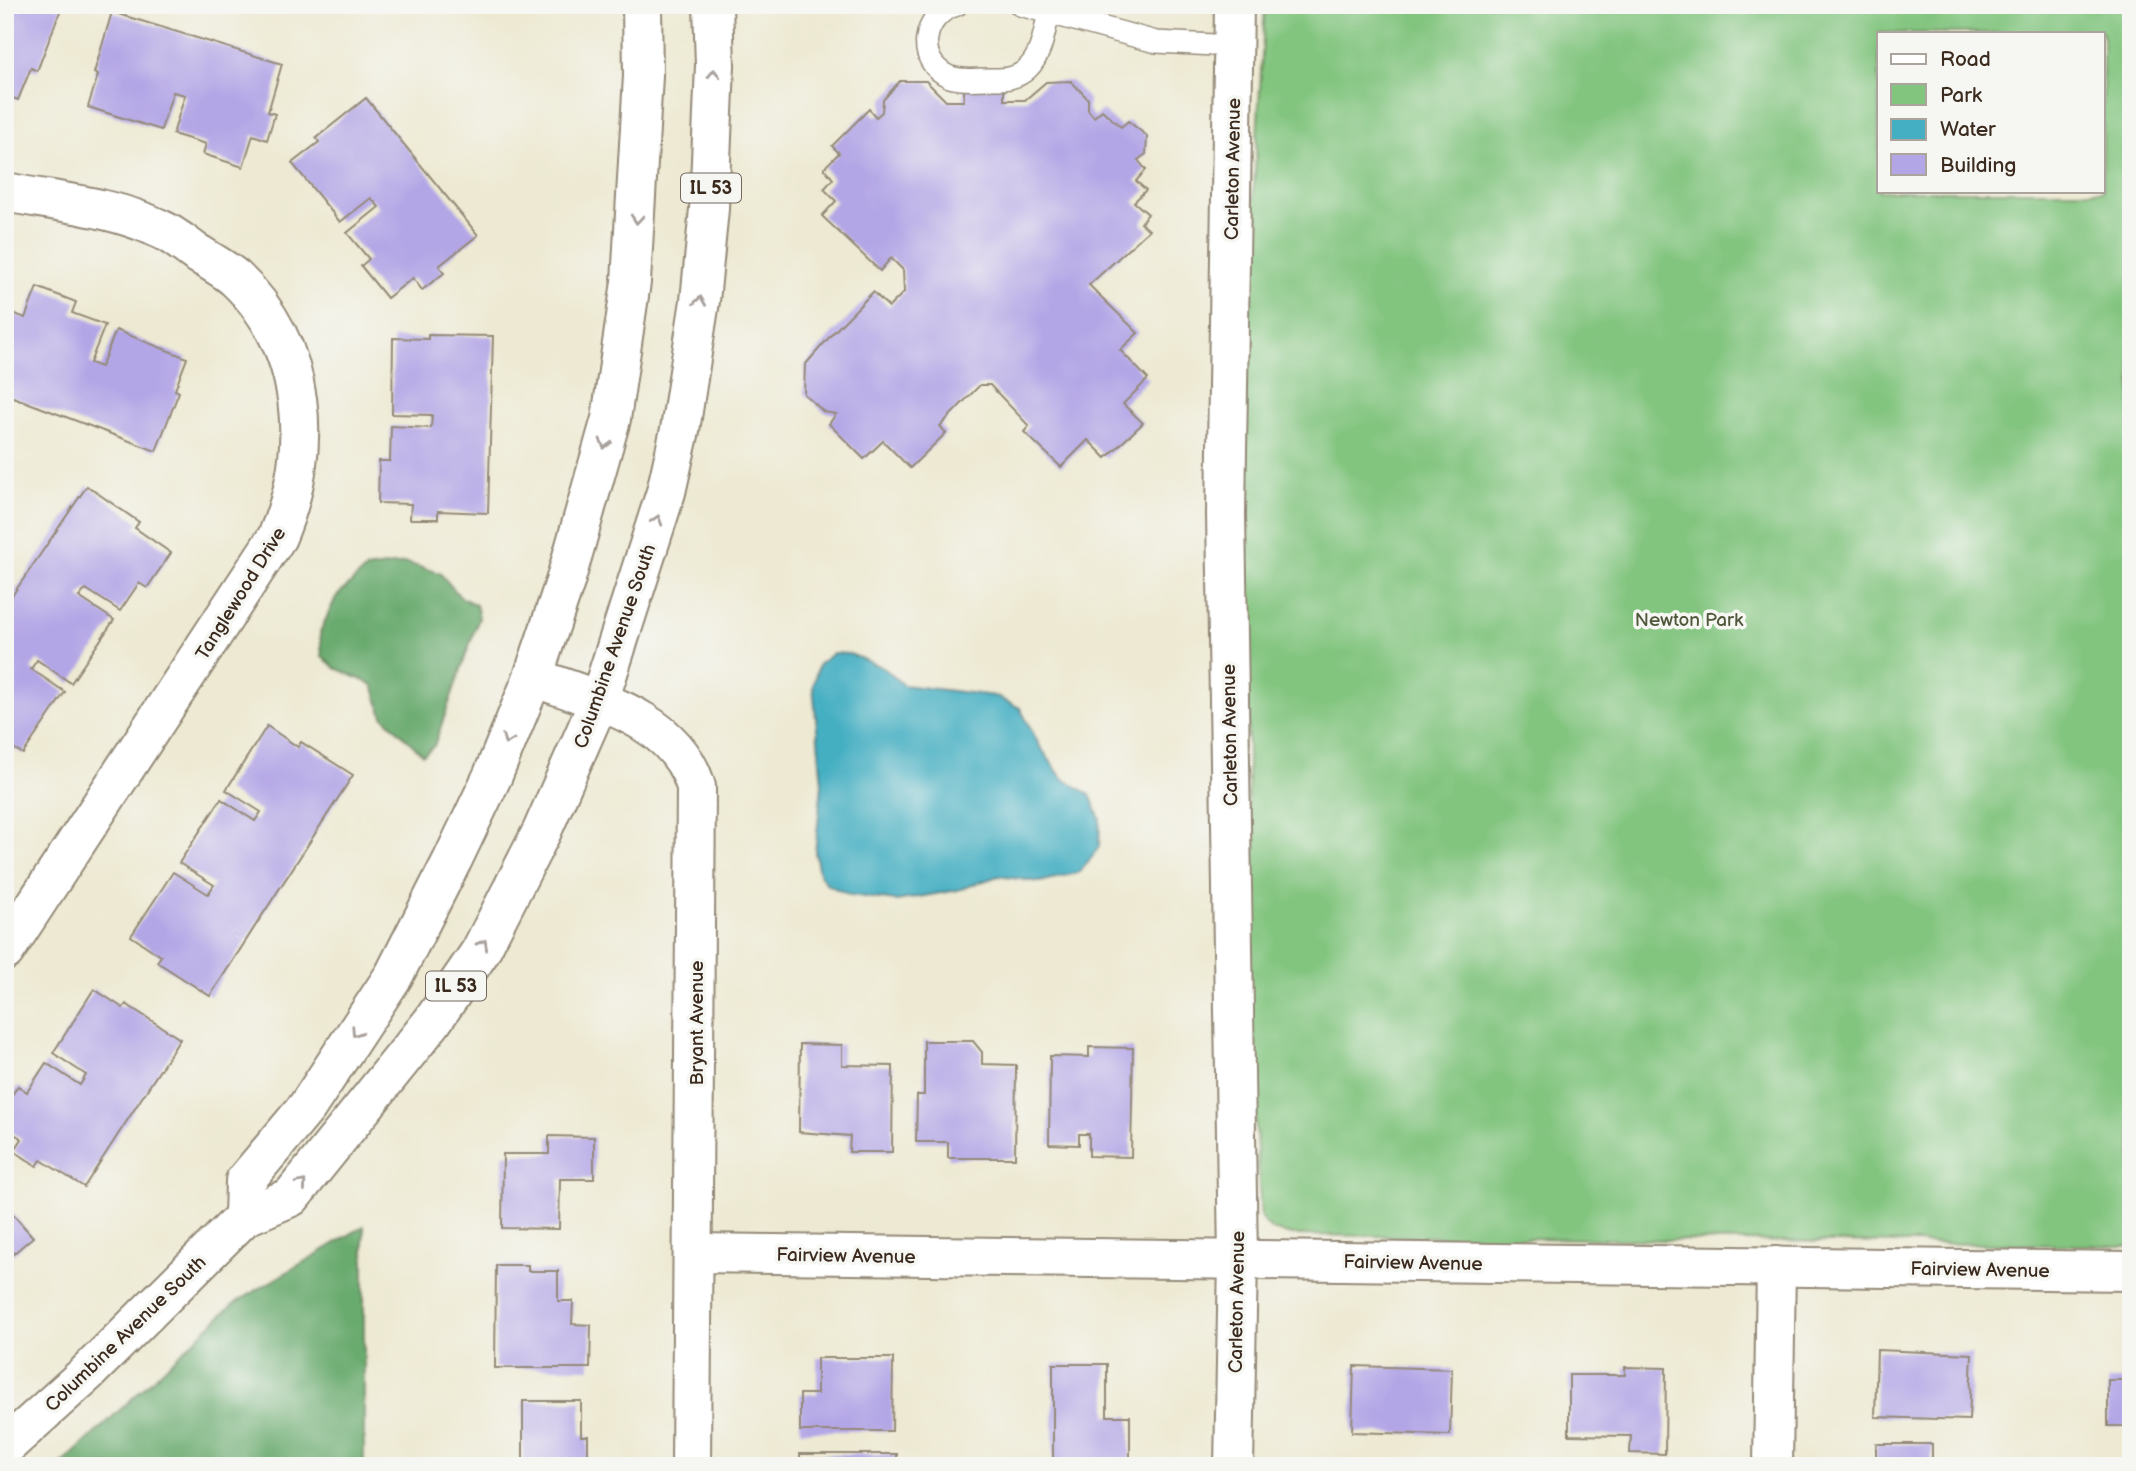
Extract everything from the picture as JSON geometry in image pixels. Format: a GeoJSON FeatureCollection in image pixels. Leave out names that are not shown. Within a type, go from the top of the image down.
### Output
{"type":"FeatureCollection","features":[{"type":"Feature","properties":{"kind":"street"},"geometry":{"type":"LineString","coordinates":[[244,1217],[245,1181],[307,1107],[394,975],[487,787],[533,677],[572,558],[611,419],[631,282],[638,208],[643,76],[642,5]]}},
{"type":"Feature","properties":{"kind":"street","name":"Columbine Avenue South"},"geometry":{"type":"LineString","coordinates":[[5,1447],[86,1374],[244,1217],[291,1197],[432,1021],[480,951],[542,831],[599,701],[666,492],[691,369],[712,169],[713,5]]}},
{"type":"Feature","properties":{"kind":"street","name":"Carleton Avenue"},"geometry":{"type":"LineString","coordinates":[[1234,5],[1226,514],[1238,1259],[1234,1466]]}},
{"type":"Feature","properties":{"kind":"street","name":"Tanglewood Drive"},"geometry":{"type":"LineString","coordinates":[[5,192],[124,215],[162,229],[234,278],[268,318],[285,350],[295,381],[302,442],[291,504],[277,537],[5,951]]}},
{"type":"Feature","properties":{"kind":"street","name":"Bryant Avenue"},"geometry":{"type":"LineString","coordinates":[[533,677],[642,720],[673,742],[691,767],[696,787],[695,1252],[691,1466]]}},
{"type":"Feature","properties":{"kind":"street","name":"Fairview Avenue"},"geometry":{"type":"LineString","coordinates":[[695,1252],[2131,1271]]}},
{"type":"Feature","properties":{"kind":"street"},"geometry":{"type":"LineString","coordinates":[[1773,1466],[1776,1266]]}},
{"type":"Feature","properties":{"kind":"lane"},"geometry":{"type":"LineString","coordinates":[[957,5],[937,15],[930,24],[926,48],[938,69],[959,79],[1015,77],[1028,68],[1037,55],[1049,13]]}},
{"type":"Feature","properties":{"kind":"lane"},"geometry":{"type":"LineString","coordinates":[[1020,5],[1156,42],[1234,46]]}},
{"type":"Feature","properties":{"kind":"green space","name":"Newton Park"},"geometry":{"type":"Polygon","coordinates":[[[1265,5],[2131,5],[2131,1246],[1292,1235],[1272,1230],[1261,1219],[1249,1008],[1246,320],[1265,5]]]}},
{"type":"Feature","properties":{"kind":"green space"},"geometry":{"type":"Polygon","coordinates":[[[406,563],[440,573],[460,597],[476,605],[479,618],[434,746],[423,755],[383,716],[373,685],[335,668],[322,656],[320,632],[336,597],[366,569],[406,563]]]}},
{"type":"Feature","properties":{"kind":"green space"},"geometry":{"type":"Polygon","coordinates":[[[364,1226],[364,1466],[60,1466],[232,1305],[364,1226]]]}},
{"type":"Feature","properties":{"kind":"water"},"geometry":{"type":"Polygon","coordinates":[[[833,653],[850,654],[884,668],[903,685],[995,696],[1020,708],[1039,745],[1062,778],[1090,795],[1100,819],[1099,847],[1080,872],[1040,882],[998,876],[958,890],[896,901],[850,895],[826,884],[819,873],[815,853],[822,784],[813,685],[819,664],[833,653]]]}},
{"type":"Feature","properties":{"kind":"building"},"geometry":{"type":"Polygon","coordinates":[[[5,5],[51,5],[61,9],[37,71],[31,68],[18,100],[5,95],[5,5]]]}},
{"type":"Feature","properties":{"kind":"building"},"geometry":{"type":"Polygon","coordinates":[[[112,12],[282,64],[268,112],[275,114],[267,140],[253,135],[243,167],[203,154],[206,144],[173,134],[185,95],[173,92],[161,130],[88,107],[98,75],[94,73],[112,12]]]}},
{"type":"Feature","properties":{"kind":"building"},"geometry":{"type":"Polygon","coordinates":[[[900,81],[926,81],[946,101],[964,101],[964,81],[1004,81],[1004,100],[1025,100],[1046,82],[1071,81],[1088,99],[1088,110],[1094,117],[1102,110],[1121,127],[1128,121],[1147,136],[1146,154],[1138,160],[1146,170],[1136,181],[1146,190],[1134,202],[1148,214],[1141,223],[1149,230],[1089,285],[1138,333],[1120,350],[1148,379],[1123,404],[1143,423],[1106,458],[1088,440],[1061,467],[1024,432],[1029,426],[990,385],[980,385],[940,426],[946,433],[910,468],[883,441],[864,459],[829,424],[836,414],[824,412],[804,394],[805,365],[873,292],[889,307],[904,292],[903,270],[891,258],[880,271],[822,216],[836,201],[824,189],[833,179],[824,168],[839,153],[832,146],[869,109],[876,117],[882,112],[883,100],[900,81]]]}},
{"type":"Feature","properties":{"kind":"building"},"geometry":{"type":"Polygon","coordinates":[[[366,98],[478,235],[439,266],[444,273],[422,290],[413,278],[387,298],[361,266],[369,259],[347,233],[379,207],[371,198],[340,222],[292,163],[319,142],[316,138],[366,98]]]}},
{"type":"Feature","properties":{"kind":"building"},"geometry":{"type":"Polygon","coordinates":[[[37,287],[76,302],[72,313],[105,325],[90,363],[101,367],[116,330],[187,358],[175,390],[179,392],[156,451],[5,394],[5,349],[8,341],[5,340],[5,327],[11,312],[25,318],[37,287]]]}},
{"type":"Feature","properties":{"kind":"building"},"geometry":{"type":"Polygon","coordinates":[[[428,335],[493,336],[488,513],[438,511],[438,519],[410,519],[411,504],[378,503],[379,461],[390,461],[391,426],[431,428],[432,415],[392,414],[393,338],[428,339],[428,335]]]}},
{"type":"Feature","properties":{"kind":"building"},"geometry":{"type":"Polygon","coordinates":[[[87,486],[139,522],[135,528],[171,553],[147,588],[139,583],[120,611],[86,589],[79,597],[114,620],[71,683],[37,660],[31,669],[65,692],[23,754],[5,743],[5,606],[87,486]]]}},
{"type":"Feature","properties":{"kind":"building"},"geometry":{"type":"Polygon","coordinates":[[[267,726],[298,747],[301,742],[353,775],[210,996],[157,962],[161,956],[131,936],[173,872],[208,894],[214,885],[179,863],[221,799],[255,821],[261,812],[226,790],[267,726]]]}},
{"type":"Feature","properties":{"kind":"building"},"geometry":{"type":"Polygon","coordinates":[[[94,989],[123,1008],[126,1004],[180,1039],[84,1187],[41,1160],[37,1166],[14,1151],[22,1139],[5,1128],[5,1105],[18,1086],[27,1092],[46,1063],[80,1085],[86,1075],[53,1053],[94,989]]]}},
{"type":"Feature","properties":{"kind":"building"},"geometry":{"type":"Polygon","coordinates":[[[924,1041],[973,1041],[982,1052],[982,1064],[1016,1065],[1015,1158],[948,1158],[948,1142],[916,1142],[917,1095],[924,1095],[924,1041]]]}},
{"type":"Feature","properties":{"kind":"building"},"geometry":{"type":"Polygon","coordinates":[[[800,1044],[842,1045],[842,1065],[893,1066],[892,1152],[849,1152],[850,1136],[799,1132],[800,1044]]]}},
{"type":"Feature","properties":{"kind":"building"},"geometry":{"type":"Polygon","coordinates":[[[1089,1047],[1133,1048],[1131,1157],[1089,1156],[1089,1134],[1079,1134],[1079,1145],[1049,1144],[1050,1056],[1089,1057],[1089,1047]]]}},
{"type":"Feature","properties":{"kind":"building"},"geometry":{"type":"Polygon","coordinates":[[[549,1136],[594,1137],[594,1179],[560,1179],[559,1229],[502,1228],[503,1154],[549,1154],[549,1136]]]}},
{"type":"Feature","properties":{"kind":"building"},"geometry":{"type":"Polygon","coordinates":[[[5,1205],[33,1237],[5,1261],[5,1205]]]}},
{"type":"Feature","properties":{"kind":"building"},"geometry":{"type":"Polygon","coordinates":[[[496,1265],[528,1265],[528,1271],[558,1271],[558,1301],[573,1301],[572,1324],[591,1325],[590,1368],[495,1368],[496,1265]]]}},
{"type":"Feature","properties":{"kind":"building"},"geometry":{"type":"Polygon","coordinates":[[[1877,1350],[1972,1354],[1969,1420],[1875,1417],[1877,1350]]]}},
{"type":"Feature","properties":{"kind":"building"},"geometry":{"type":"Polygon","coordinates":[[[817,1358],[893,1358],[892,1431],[800,1431],[800,1394],[817,1394],[817,1358]]]}},
{"type":"Feature","properties":{"kind":"building"},"geometry":{"type":"Polygon","coordinates":[[[1053,1364],[1107,1364],[1107,1416],[1130,1416],[1130,1461],[1053,1462],[1053,1364]]]}},
{"type":"Feature","properties":{"kind":"building"},"geometry":{"type":"Polygon","coordinates":[[[1354,1366],[1452,1369],[1450,1435],[1352,1432],[1354,1366]]]}},
{"type":"Feature","properties":{"kind":"building"},"geometry":{"type":"Polygon","coordinates":[[[1625,1367],[1666,1368],[1665,1454],[1630,1453],[1631,1436],[1569,1435],[1569,1375],[1625,1375],[1625,1367]]]}},
{"type":"Feature","properties":{"kind":"building"},"geometry":{"type":"Polygon","coordinates":[[[2108,1380],[2131,1380],[2131,1426],[2108,1426],[2108,1380]]]}},
{"type":"Feature","properties":{"kind":"building"},"geometry":{"type":"Polygon","coordinates":[[[523,1401],[581,1401],[581,1436],[588,1436],[588,1466],[523,1466],[523,1401]]]}},
{"type":"Feature","properties":{"kind":"building"},"geometry":{"type":"Polygon","coordinates":[[[1876,1444],[1932,1444],[1932,1466],[1876,1466],[1876,1444]]]}},
{"type":"Feature","properties":{"kind":"building"},"geometry":{"type":"Polygon","coordinates":[[[800,1454],[897,1454],[897,1466],[800,1466],[800,1454]]]}}]}
